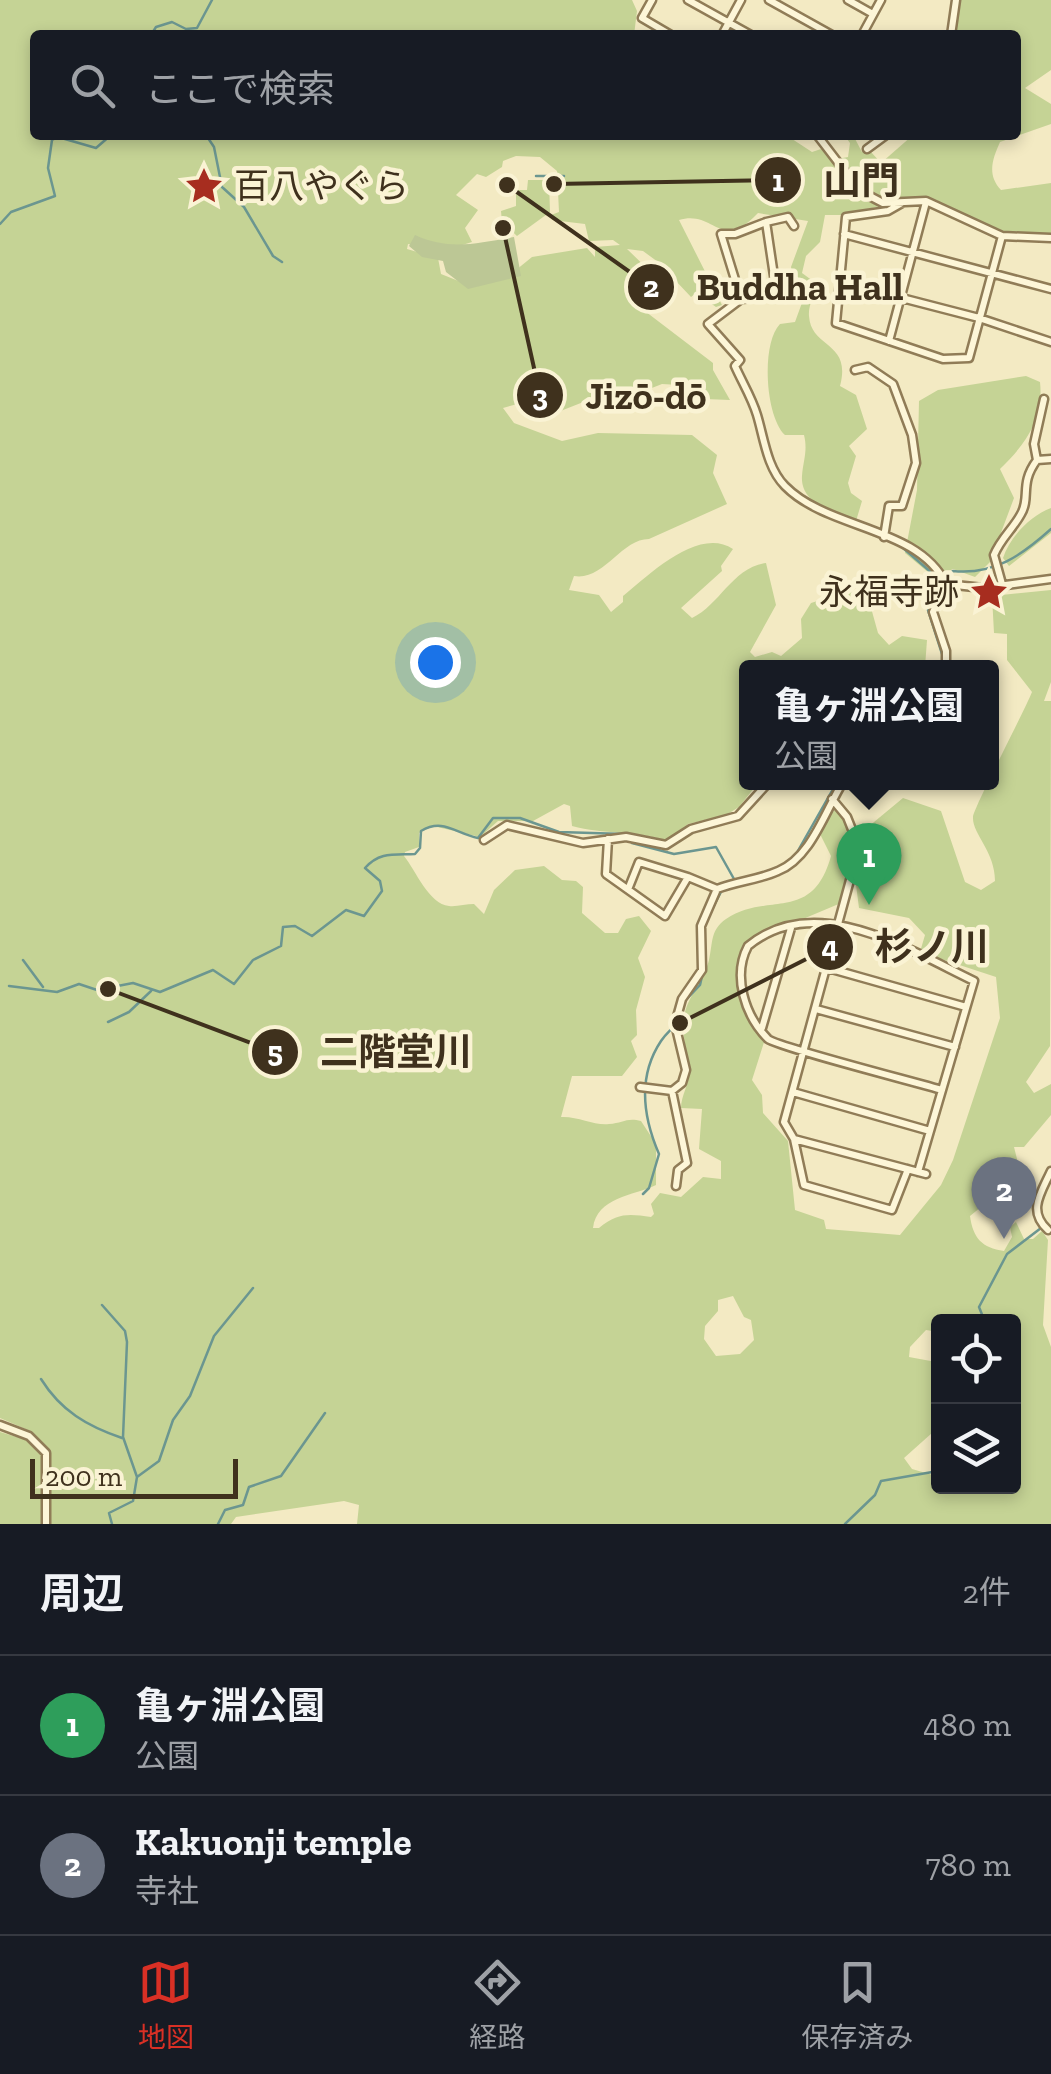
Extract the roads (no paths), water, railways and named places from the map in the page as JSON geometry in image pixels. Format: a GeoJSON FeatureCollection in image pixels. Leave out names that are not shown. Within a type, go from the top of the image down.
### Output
{"type":"FeatureCollection","features":[{"type":"Feature","properties":{"kind":"street"},"geometry":{"type":"LineString","coordinates":[[652,0],[642,18],[662,30]]}},
{"type":"Feature","properties":{"kind":"street"},"geometry":{"type":"LineString","coordinates":[[688,0],[741,30]]}},
{"type":"Feature","properties":{"kind":"street"},"geometry":{"type":"LineString","coordinates":[[724,30],[741,0]]}},
{"type":"Feature","properties":{"kind":"street"},"geometry":{"type":"LineString","coordinates":[[769,0],[823,30]]}},
{"type":"Feature","properties":{"kind":"street"},"geometry":{"type":"LineString","coordinates":[[848,0],[873,14]]}},
{"type":"Feature","properties":{"kind":"street"},"geometry":{"type":"LineString","coordinates":[[865,30],[881,0]]}},
{"type":"Feature","properties":{"kind":"street"},"geometry":{"type":"LineString","coordinates":[[953,30],[956,0]]}},
{"type":"Feature","properties":{"kind":"street"},"geometry":{"type":"LineString","coordinates":[[821,140],[860,191],[883,203],[926,202],[1002,236],[1051,238]]}},
{"type":"Feature","properties":{"kind":"street"},"geometry":{"type":"LineString","coordinates":[[868,148],[879,140]]}},
{"type":"Feature","properties":{"kind":"street"},"geometry":{"type":"LineString","coordinates":[[902,202],[874,214],[847,216],[836,323],[942,359],[970,358],[1002,236]]}},
{"type":"Feature","properties":{"kind":"street"},"geometry":{"type":"LineString","coordinates":[[889,341],[926,202]]}},
{"type":"Feature","properties":{"kind":"street"},"geometry":{"type":"LineString","coordinates":[[741,299],[721,234],[735,234],[788,217],[794,226]]}},
{"type":"Feature","properties":{"kind":"street"},"geometry":{"type":"LineString","coordinates":[[766,222],[776,296],[741,299],[708,324],[740,360],[734,366],[780,482],[830,518],[911,550],[942,574],[946,584],[933,612],[946,660]]}},
{"type":"Feature","properties":{"kind":"street"},"geometry":{"type":"LineString","coordinates":[[844,234],[1051,289]]}},
{"type":"Feature","properties":{"kind":"street"},"geometry":{"type":"LineString","coordinates":[[840,282],[979,318],[1051,342]]}},
{"type":"Feature","properties":{"kind":"street"},"geometry":{"type":"LineString","coordinates":[[855,370],[868,367],[893,384],[917,456],[902,506],[888,506],[884,537]]}},
{"type":"Feature","properties":{"kind":"street"},"geometry":{"type":"LineString","coordinates":[[1002,584],[994,555],[1023,512],[1024,478],[1036,460],[1034,444],[1044,399]]}},
{"type":"Feature","properties":{"kind":"street"},"geometry":{"type":"LineString","coordinates":[[1036,460],[1051,460]]}},
{"type":"Feature","properties":{"kind":"street"},"geometry":{"type":"LineString","coordinates":[[946,584],[976,588],[1051,579]]}},
{"type":"Feature","properties":{"kind":"street"},"geometry":{"type":"LineString","coordinates":[[484,840],[508,825],[583,843],[630,838],[666,845],[691,829],[738,816],[762,790]]}},
{"type":"Feature","properties":{"kind":"street"},"geometry":{"type":"LineString","coordinates":[[629,887],[639,862],[721,888],[794,862],[838,790]]}},
{"type":"Feature","properties":{"kind":"street"},"geometry":{"type":"LineString","coordinates":[[832,799],[847,818],[860,848],[784,1122],[794,1139],[804,1185],[892,1210],[908,1168]]}},
{"type":"Feature","properties":{"kind":"street"},"geometry":{"type":"LineString","coordinates":[[608,839],[606,874],[665,916],[688,877]]}},
{"type":"Feature","properties":{"kind":"street"},"geometry":{"type":"LineString","coordinates":[[640,1088],[672,1091],[682,1083],[686,1070],[675,1024],[680,1003],[702,970],[700,926],[721,888]]}},
{"type":"Feature","properties":{"kind":"street"},"geometry":{"type":"LineString","coordinates":[[794,1139],[922,1173],[974,981],[895,940],[816,920],[791,927],[752,941],[743,956],[743,1001],[768,1039],[942,1090]]}},
{"type":"Feature","properties":{"kind":"street"},"geometry":{"type":"LineString","coordinates":[[762,1028],[791,927]]}},
{"type":"Feature","properties":{"kind":"street"},"geometry":{"type":"LineString","coordinates":[[828,968],[966,1007]]}},
{"type":"Feature","properties":{"kind":"street"},"geometry":{"type":"LineString","coordinates":[[816,1009],[955,1047]]}},
{"type":"Feature","properties":{"kind":"street"},"geometry":{"type":"LineString","coordinates":[[672,1091],[687,1163],[678,1170],[676,1186]]}},
{"type":"Feature","properties":{"kind":"street"},"geometry":{"type":"LineString","coordinates":[[793,1092],[930,1132]]}},
{"type":"Feature","properties":{"kind":"street"},"geometry":{"type":"LineString","coordinates":[[1048,1230],[1040,1222],[1036,1202],[1051,1172]]}},
{"type":"Feature","properties":{"kind":"street"},"geometry":{"type":"LineString","coordinates":[[0,1425],[30,1436],[46,1452],[46,1524]]}},
{"type":"Feature","properties":{"kind":"waterway"},"geometry":{"type":"LineString","coordinates":[[154,30],[172,22],[186,29],[197,28],[212,0]]}},
{"type":"Feature","properties":{"kind":"waterway"},"geometry":{"type":"LineString","coordinates":[[0,224],[11,212],[55,196],[48,168],[52,140]]}},
{"type":"Feature","properties":{"kind":"waterway"},"geometry":{"type":"LineString","coordinates":[[68,140],[96,148],[105,140]]}},
{"type":"Feature","properties":{"kind":"waterway"},"geometry":{"type":"LineString","coordinates":[[209,140],[222,187],[244,207],[273,256],[282,262]]}},
{"type":"Feature","properties":{"kind":"waterway"},"geometry":{"type":"LineString","coordinates":[[536,176],[564,176]]}},
{"type":"Feature","properties":{"kind":"waterway"},"geometry":{"type":"LineString","coordinates":[[943,657],[928,610],[941,581],[953,571],[981,570],[1006,562],[1051,529]]}},
{"type":"Feature","properties":{"kind":"waterway"},"geometry":{"type":"LineString","coordinates":[[903,548],[940,580]]}},
{"type":"Feature","properties":{"kind":"waterway"},"geometry":{"type":"LineString","coordinates":[[795,856],[832,790]]}},
{"type":"Feature","properties":{"kind":"waterway"},"geometry":{"type":"LineString","coordinates":[[9,986],[57,992],[79,984],[97,990],[133,983],[160,992],[213,970],[234,984],[253,960],[281,946],[283,927],[295,926],[312,936],[346,910],[364,916],[382,891],[380,881],[365,868],[382,856],[415,854],[420,848],[421,831],[429,827],[443,826],[478,838],[493,818],[520,818],[559,832],[625,834]]}},
{"type":"Feature","properties":{"kind":"waterway"},"geometry":{"type":"LineString","coordinates":[[632,843],[674,854],[716,847],[734,879]]}},
{"type":"Feature","properties":{"kind":"waterway"},"geometry":{"type":"LineString","coordinates":[[755,875],[771,870]]}},
{"type":"Feature","properties":{"kind":"waterway"},"geometry":{"type":"LineString","coordinates":[[708,917],[723,888]]}},
{"type":"Feature","properties":{"kind":"waterway"},"geometry":{"type":"LineString","coordinates":[[23,960],[43,987]]}},
{"type":"Feature","properties":{"kind":"waterway"},"geometry":{"type":"LineString","coordinates":[[684,1002],[700,985],[705,963]]}},
{"type":"Feature","properties":{"kind":"waterway"},"geometry":{"type":"LineString","coordinates":[[108,1022],[129,1012],[151,991]]}},
{"type":"Feature","properties":{"kind":"waterway"},"geometry":{"type":"LineString","coordinates":[[643,1194],[649,1188],[659,1154],[646,1111],[648,1069],[682,1010]]}},
{"type":"Feature","properties":{"kind":"waterway"},"geometry":{"type":"LineString","coordinates":[[982,1314],[979,1307],[1007,1254],[1041,1228]]}},
{"type":"Feature","properties":{"kind":"waterway"},"geometry":{"type":"LineString","coordinates":[[137,1477],[159,1461],[173,1420],[190,1396],[214,1336],[253,1288]]}},
{"type":"Feature","properties":{"kind":"waterway"},"geometry":{"type":"LineString","coordinates":[[102,1305],[125,1331],[123,1437],[137,1477],[133,1501],[109,1513],[112,1524]]}},
{"type":"Feature","properties":{"kind":"waterway"},"geometry":{"type":"LineString","coordinates":[[41,1379],[76,1416],[122,1438]]}},
{"type":"Feature","properties":{"kind":"waterway"},"geometry":{"type":"LineString","coordinates":[[218,1524],[225,1510],[243,1505],[249,1487],[281,1476],[325,1413]]}},
{"type":"Feature","properties":{"kind":"waterway"},"geometry":{"type":"LineString","coordinates":[[845,1524],[875,1495],[881,1481],[931,1472]]}},
{"type":"Feature","properties":{"kind":"place","name":"山門"},"geometry":{"type":"Point","coordinates":[554,184]}},
{"type":"Feature","properties":{"kind":"place","name":"Buddha Hall"},"geometry":{"type":"Point","coordinates":[507,185]}},
{"type":"Feature","properties":{"kind":"place","name":"百八やぐら"},"geometry":{"type":"Point","coordinates":[204,186]}},
{"type":"Feature","properties":{"kind":"place","name":"Jizō-dō"},"geometry":{"type":"Point","coordinates":[503,228]}},
{"type":"Feature","properties":{"kind":"place","name":"永福寺跡"},"geometry":{"type":"Point","coordinates":[989,592]}},
{"type":"Feature","properties":{"kind":"place","name":"亀ヶ淵公園"},"geometry":{"type":"Point","coordinates":[869,905]}},
{"type":"Feature","properties":{"kind":"place","name":"二階堂川"},"geometry":{"type":"Point","coordinates":[108,989]}},
{"type":"Feature","properties":{"kind":"place","name":"杉ノ川"},"geometry":{"type":"Point","coordinates":[680,1023]}},
{"type":"Feature","properties":{"kind":"place","name":"Kakuonji temple"},"geometry":{"type":"Point","coordinates":[1004,1239]}}]}
